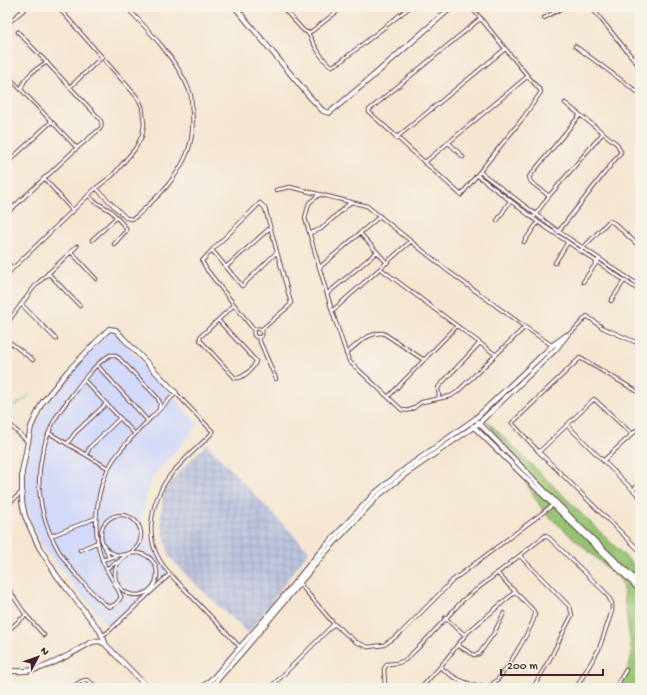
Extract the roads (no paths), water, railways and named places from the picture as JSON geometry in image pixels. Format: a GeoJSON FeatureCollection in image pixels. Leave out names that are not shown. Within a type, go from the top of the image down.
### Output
{"type":"FeatureCollection","features":[{"type":"Feature","properties":{"kind":"street"},"geometry":{"type":"LineString","coordinates":[[7,24],[26,7]]}},
{"type":"Feature","properties":{"kind":"street"},"geometry":{"type":"LineString","coordinates":[[9,272],[96,188],[113,176],[140,142],[144,130],[142,109],[137,97],[59,7]]}},
{"type":"Feature","properties":{"kind":"street"},"geometry":{"type":"LineString","coordinates":[[96,188],[126,218],[132,219],[137,216],[167,186],[185,158],[193,136],[194,124],[190,94],[184,80],[161,45],[126,7]]}},
{"type":"Feature","properties":{"kind":"street"},"geometry":{"type":"LineString","coordinates":[[235,7],[309,96],[323,110],[329,113],[369,81],[382,67],[452,7]]}},
{"type":"Feature","properties":{"kind":"street"},"geometry":{"type":"LineString","coordinates":[[282,7],[303,30],[308,33],[324,60],[332,66],[346,57],[410,7]]}},
{"type":"Feature","properties":{"kind":"street"},"geometry":{"type":"LineString","coordinates":[[334,7],[337,11]]}},
{"type":"Feature","properties":{"kind":"street"},"geometry":{"type":"LineString","coordinates":[[308,33],[343,7]]}},
{"type":"Feature","properties":{"kind":"street"},"geometry":{"type":"LineString","coordinates":[[471,7],[481,18],[540,90],[541,95],[478,176],[464,193],[460,194],[396,138],[370,114],[369,110],[481,18]]}},
{"type":"Feature","properties":{"kind":"street"},"geometry":{"type":"LineString","coordinates":[[544,18],[564,7]]}},
{"type":"Feature","properties":{"kind":"street"},"geometry":{"type":"LineString","coordinates":[[591,7],[640,67]]}},
{"type":"Feature","properties":{"kind":"street"},"geometry":{"type":"LineString","coordinates":[[7,213],[102,126],[99,118],[18,32]]}},
{"type":"Feature","properties":{"kind":"street"},"geometry":{"type":"LineString","coordinates":[[575,46],[640,94]]}},
{"type":"Feature","properties":{"kind":"street"},"geometry":{"type":"LineString","coordinates":[[396,138],[505,48]]}},
{"type":"Feature","properties":{"kind":"street"},"geometry":{"type":"LineString","coordinates":[[70,87],[102,57]]}},
{"type":"Feature","properties":{"kind":"street"},"geometry":{"type":"LineString","coordinates":[[21,90],[22,85],[29,74],[47,62]]}},
{"type":"Feature","properties":{"kind":"street"},"geometry":{"type":"LineString","coordinates":[[7,75],[77,148]]}},
{"type":"Feature","properties":{"kind":"street"},"geometry":{"type":"LineString","coordinates":[[424,163],[528,76]]}},
{"type":"Feature","properties":{"kind":"street"},"geometry":{"type":"LineString","coordinates":[[557,233],[621,152],[617,144],[565,104]]}},
{"type":"Feature","properties":{"kind":"street"},"geometry":{"type":"LineString","coordinates":[[549,196],[531,182],[529,177],[580,115]]}},
{"type":"Feature","properties":{"kind":"street"},"geometry":{"type":"LineString","coordinates":[[7,163],[51,122]]}},
{"type":"Feature","properties":{"kind":"street"},"geometry":{"type":"LineString","coordinates":[[533,218],[549,196],[603,133]]}},
{"type":"Feature","properties":{"kind":"street"},"geometry":{"type":"LineString","coordinates":[[448,142],[463,157]]}},
{"type":"Feature","properties":{"kind":"street"},"geometry":{"type":"LineString","coordinates":[[480,172],[580,251],[640,291]]}},
{"type":"Feature","properties":{"kind":"street"},"geometry":{"type":"LineString","coordinates":[[478,176],[538,222],[582,248],[640,286]]}},
{"type":"Feature","properties":{"kind":"street"},"geometry":{"type":"LineString","coordinates":[[44,178],[73,211]]}},
{"type":"Feature","properties":{"kind":"street"},"geometry":{"type":"LineString","coordinates":[[276,190],[290,187],[367,206],[448,271],[554,347]]}},
{"type":"Feature","properties":{"kind":"street"},"geometry":{"type":"LineString","coordinates":[[320,194],[310,203],[305,218],[328,293],[332,312],[346,354],[349,361],[402,410],[412,410],[417,404],[451,396],[457,392],[525,327]]}},
{"type":"Feature","properties":{"kind":"street"},"geometry":{"type":"LineString","coordinates":[[88,196],[111,211],[126,229],[114,244]]}},
{"type":"Feature","properties":{"kind":"street"},"geometry":{"type":"LineString","coordinates":[[497,221],[510,201]]}},
{"type":"Feature","properties":{"kind":"street"},"geometry":{"type":"LineString","coordinates":[[310,233],[322,229],[352,202]]}},
{"type":"Feature","properties":{"kind":"street"},"geometry":{"type":"LineString","coordinates":[[254,330],[258,328],[261,330],[290,306],[291,303],[265,208],[260,203],[202,261],[207,270],[254,330],[254,335],[258,337],[276,379]]}},
{"type":"Feature","properties":{"kind":"street"},"geometry":{"type":"LineString","coordinates":[[320,267],[380,216]]}},
{"type":"Feature","properties":{"kind":"street"},"geometry":{"type":"LineString","coordinates":[[92,240],[117,217]]}},
{"type":"Feature","properties":{"kind":"street"},"geometry":{"type":"LineString","coordinates":[[580,251],[609,221],[614,223],[640,247]]}},
{"type":"Feature","properties":{"kind":"street"},"geometry":{"type":"LineString","coordinates":[[524,242],[538,222]]}},
{"type":"Feature","properties":{"kind":"street"},"geometry":{"type":"LineString","coordinates":[[226,267],[270,228]]}},
{"type":"Feature","properties":{"kind":"street"},"geometry":{"type":"LineString","coordinates":[[360,233],[387,263]]}},
{"type":"Feature","properties":{"kind":"street"},"geometry":{"type":"LineString","coordinates":[[332,312],[412,242]]}},
{"type":"Feature","properties":{"kind":"street"},"geometry":{"type":"LineString","coordinates":[[555,263],[568,242]]}},
{"type":"Feature","properties":{"kind":"street"},"geometry":{"type":"LineString","coordinates":[[7,323],[35,286],[77,246]]}},
{"type":"Feature","properties":{"kind":"street"},"geometry":{"type":"LineString","coordinates":[[212,250],[242,286],[277,252]]}},
{"type":"Feature","properties":{"kind":"street"},"geometry":{"type":"LineString","coordinates":[[71,252],[96,279]]}},
{"type":"Feature","properties":{"kind":"street"},"geometry":{"type":"LineString","coordinates":[[328,293],[376,252]]}},
{"type":"Feature","properties":{"kind":"street"},"geometry":{"type":"LineString","coordinates":[[583,282],[599,259]]}},
{"type":"Feature","properties":{"kind":"street"},"geometry":{"type":"LineString","coordinates":[[7,262],[10,267],[7,277]]}},
{"type":"Feature","properties":{"kind":"street"},"geometry":{"type":"LineString","coordinates":[[380,269],[496,355]]}},
{"type":"Feature","properties":{"kind":"street"},"geometry":{"type":"LineString","coordinates":[[48,273],[80,306]]}},
{"type":"Feature","properties":{"kind":"street"},"geometry":{"type":"LineString","coordinates":[[611,301],[624,281]]}},
{"type":"Feature","properties":{"kind":"street"},"geometry":{"type":"LineString","coordinates":[[21,304],[56,339]]}},
{"type":"Feature","properties":{"kind":"street"},"geometry":{"type":"LineString","coordinates":[[218,320],[256,361],[255,364],[242,377],[235,378],[200,340],[200,337],[218,320],[234,305]]}},
{"type":"Feature","properties":{"kind":"street"},"geometry":{"type":"LineString","coordinates":[[298,582],[320,552],[375,493],[405,469],[475,419],[573,331],[587,316],[604,328],[640,344]]}},
{"type":"Feature","properties":{"kind":"street"},"geometry":{"type":"LineString","coordinates":[[388,397],[457,326]]}},
{"type":"Feature","properties":{"kind":"street"},"geometry":{"type":"LineString","coordinates":[[105,644],[100,630],[57,576],[41,552],[25,516],[21,493],[22,472],[27,449],[27,441],[31,427],[42,403],[67,372],[109,329],[116,330],[213,432],[169,477],[160,493],[155,507],[151,524],[152,538],[155,552],[170,574],[242,649]]}},
{"type":"Feature","properties":{"kind":"street"},"geometry":{"type":"LineString","coordinates":[[258,337],[262,335],[261,330]]}},
{"type":"Feature","properties":{"kind":"street"},"geometry":{"type":"LineString","coordinates":[[346,354],[363,338],[370,335],[383,333],[424,360]]}},
{"type":"Feature","properties":{"kind":"street"},"geometry":{"type":"LineString","coordinates":[[7,340],[33,360]]}},
{"type":"Feature","properties":{"kind":"street"},"geometry":{"type":"LineString","coordinates":[[439,398],[438,388],[440,385],[480,344]]}},
{"type":"Feature","properties":{"kind":"street"},"geometry":{"type":"LineString","coordinates":[[210,688],[298,582],[378,496],[407,473],[479,423],[554,347]]}},
{"type":"Feature","properties":{"kind":"street"},"geometry":{"type":"LineString","coordinates":[[159,410],[160,403],[157,397],[119,358],[114,355],[110,355],[97,365],[84,380],[53,423],[40,464],[40,498],[43,515],[51,536],[69,567],[102,603],[109,607],[119,602],[121,597],[102,560],[98,542],[96,518],[102,486],[108,468],[123,446],[135,434],[148,421],[159,410],[176,393]]}},
{"type":"Feature","properties":{"kind":"street"},"geometry":{"type":"LineString","coordinates":[[640,393],[580,358],[512,423],[539,452],[640,551]]}},
{"type":"Feature","properties":{"kind":"street"},"geometry":{"type":"LineString","coordinates":[[97,365],[148,421]]}},
{"type":"Feature","properties":{"kind":"street"},"geometry":{"type":"LineString","coordinates":[[84,380],[135,434]]}},
{"type":"Feature","properties":{"kind":"street"},"geometry":{"type":"LineString","coordinates":[[539,452],[594,399],[632,434]]}},
{"type":"Feature","properties":{"kind":"street"},"geometry":{"type":"LineString","coordinates":[[67,444],[75,433],[106,404]]}},
{"type":"Feature","properties":{"kind":"street"},"geometry":{"type":"LineString","coordinates":[[86,455],[90,448],[120,418]]}},
{"type":"Feature","properties":{"kind":"street"},"geometry":{"type":"LineString","coordinates":[[475,419],[578,525],[640,584]]}},
{"type":"Feature","properties":{"kind":"street"},"geometry":{"type":"LineString","coordinates":[[7,422],[27,441]]}},
{"type":"Feature","properties":{"kind":"street"},"geometry":{"type":"LineString","coordinates":[[470,422],[640,590]]}},
{"type":"Feature","properties":{"kind":"street"},"geometry":{"type":"LineString","coordinates":[[567,425],[640,497]]}},
{"type":"Feature","properties":{"kind":"street"},"geometry":{"type":"LineString","coordinates":[[603,460],[640,427]]}},
{"type":"Feature","properties":{"kind":"street"},"geometry":{"type":"LineString","coordinates":[[49,433],[108,468]]}},
{"type":"Feature","properties":{"kind":"street"},"geometry":{"type":"LineString","coordinates":[[633,490],[640,483]]}},
{"type":"Feature","properties":{"kind":"street"},"geometry":{"type":"LineString","coordinates":[[7,505],[21,493]]}},
{"type":"Feature","properties":{"kind":"street"},"geometry":{"type":"LineString","coordinates":[[298,582],[334,624],[362,645],[368,647],[384,645],[401,633],[453,580],[553,505]]}},
{"type":"Feature","properties":{"kind":"street"},"geometry":{"type":"LineString","coordinates":[[120,515],[127,516],[132,519],[140,529],[141,535],[140,542],[132,552],[119,554],[110,551],[106,546],[103,541],[102,531],[108,520],[120,515]]}},
{"type":"Feature","properties":{"kind":"street"},"geometry":{"type":"LineString","coordinates":[[51,536],[96,518]]}},
{"type":"Feature","properties":{"kind":"street"},"geometry":{"type":"LineString","coordinates":[[385,688],[384,669],[387,664],[398,663],[405,660],[463,600],[546,535],[610,598],[612,611],[604,636],[593,660],[576,688]]}},
{"type":"Feature","properties":{"kind":"street"},"geometry":{"type":"LineString","coordinates":[[80,550],[98,542]]}},
{"type":"Feature","properties":{"kind":"street"},"geometry":{"type":"LineString","coordinates":[[106,546],[109,558]]}},
{"type":"Feature","properties":{"kind":"street"},"geometry":{"type":"LineString","coordinates":[[106,568],[131,553],[141,554],[148,557],[153,562],[157,574],[152,587],[147,592],[133,595],[121,589],[117,583],[111,566]]}},
{"type":"Feature","properties":{"kind":"street"},"geometry":{"type":"LineString","coordinates":[[102,560],[119,554]]}},
{"type":"Feature","properties":{"kind":"street"},"geometry":{"type":"LineString","coordinates":[[520,556],[570,607],[572,614],[551,657],[533,688]]}},
{"type":"Feature","properties":{"kind":"street"},"geometry":{"type":"LineString","coordinates":[[115,576],[115,570],[120,560]]}},
{"type":"Feature","properties":{"kind":"street"},"geometry":{"type":"LineString","coordinates":[[440,667],[456,679],[470,684],[487,687],[495,682],[509,663],[528,631],[535,614],[533,610],[497,573]]}},
{"type":"Feature","properties":{"kind":"street"},"geometry":{"type":"LineString","coordinates":[[7,670],[21,672],[42,668],[94,641],[108,632],[170,574]]}},
{"type":"Feature","properties":{"kind":"street"},"geometry":{"type":"LineString","coordinates":[[7,587],[26,615],[44,635]]}},
{"type":"Feature","properties":{"kind":"street"},"geometry":{"type":"LineString","coordinates":[[421,688],[440,667],[465,635],[515,592]]}},
{"type":"Feature","properties":{"kind":"street"},"geometry":{"type":"LineString","coordinates":[[457,645],[474,655],[479,654],[494,633],[504,613]]}},
{"type":"Feature","properties":{"kind":"street"},"geometry":{"type":"LineString","coordinates":[[7,631],[26,615]]}},
{"type":"Feature","properties":{"kind":"street"},"geometry":{"type":"LineString","coordinates":[[445,618],[465,635]]}},
{"type":"Feature","properties":{"kind":"street"},"geometry":{"type":"LineString","coordinates":[[270,688],[334,624]]}},
{"type":"Feature","properties":{"kind":"street"},"geometry":{"type":"LineString","coordinates":[[94,641],[99,641],[105,644],[148,688]]}},
{"type":"Feature","properties":{"kind":"street"},"geometry":{"type":"LineString","coordinates":[[202,688],[242,649]]}},
{"type":"Feature","properties":{"kind":"street"},"geometry":{"type":"LineString","coordinates":[[615,688],[626,670]]}},
{"type":"Feature","properties":{"kind":"street"},"geometry":{"type":"LineString","coordinates":[[71,688],[87,679],[97,688]]}},
{"type":"Feature","properties":{"kind":"waterway"},"geometry":{"type":"LineString","coordinates":[[7,410],[24,400],[29,395]]}}]}
